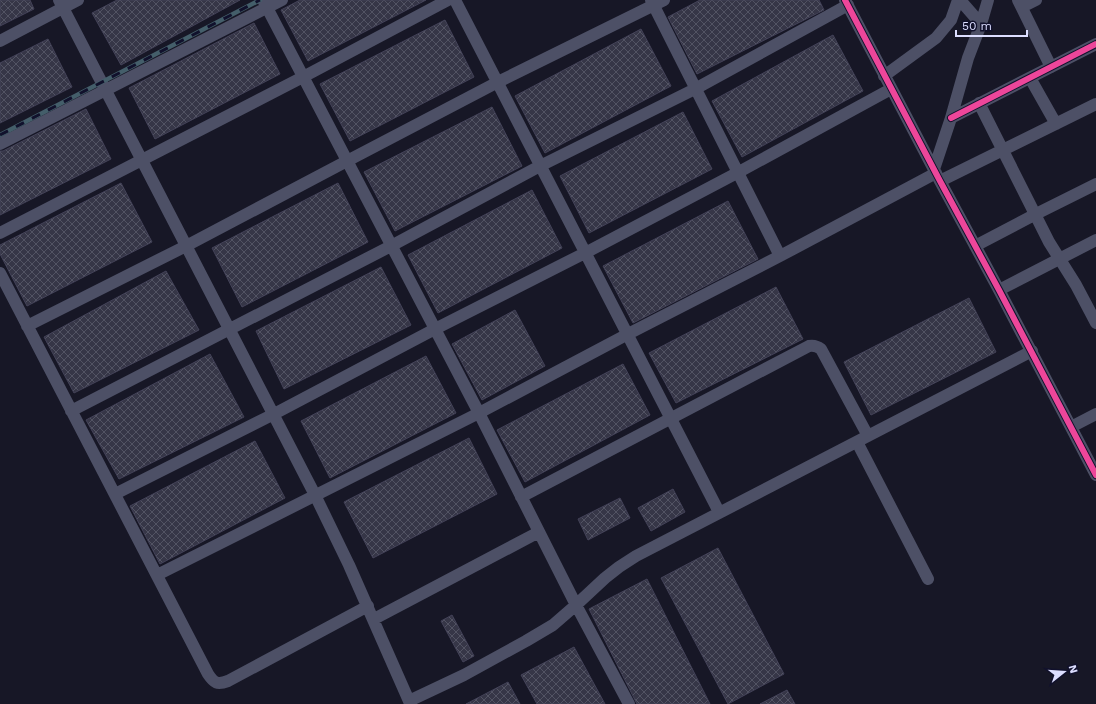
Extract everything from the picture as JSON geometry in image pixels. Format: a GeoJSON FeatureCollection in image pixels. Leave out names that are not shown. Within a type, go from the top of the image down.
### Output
{"type":"FeatureCollection","features":[{"type":"Feature","properties":{"kind":"street"},"geometry":{"type":"LineString","coordinates":[[0,41],[61,4],[78,0]]}},
{"type":"Feature","properties":{"kind":"street"},"geometry":{"type":"LineString","coordinates":[[0,144],[106,90],[265,4],[282,0]]}},
{"type":"Feature","properties":{"kind":"street"},"geometry":{"type":"LineString","coordinates":[[0,233],[448,0]]}},
{"type":"Feature","properties":{"kind":"street"},"geometry":{"type":"LineString","coordinates":[[455,0],[719,512]]}},
{"type":"Feature","properties":{"kind":"street"},"geometry":{"type":"LineString","coordinates":[[884,76],[936,38],[951,20],[959,0],[981,24]]}},
{"type":"Feature","properties":{"kind":"street"},"geometry":{"type":"LineString","coordinates":[[937,175],[968,58],[981,24],[988,0]]}},
{"type":"Feature","properties":{"kind":"street"},"geometry":{"type":"LineString","coordinates":[[1036,0],[1020,3],[1052,67]]}},
{"type":"Feature","properties":{"kind":"street"},"geometry":{"type":"LineString","coordinates":[[27,326],[186,246],[498,82],[656,2],[695,89],[780,256]]}},
{"type":"Feature","properties":{"kind":"street"},"geometry":{"type":"LineString","coordinates":[[72,411],[391,246],[540,166],[695,89],[847,3],[884,76],[1032,351],[1096,476]]}},
{"type":"Feature","properties":{"kind":"street"},"geometry":{"type":"LineString","coordinates":[[61,4],[315,495],[374,619],[410,702],[464,675],[553,625],[619,567],[656,545],[1032,351]]}},
{"type":"Feature","properties":{"kind":"street"},"geometry":{"type":"LineString","coordinates":[[265,4],[479,412],[576,606],[629,704]]}},
{"type":"Feature","properties":{"kind":"street"},"geometry":{"type":"LineString","coordinates":[[951,118],[1096,44]]}},
{"type":"Feature","properties":{"kind":"street"},"geometry":{"type":"LineString","coordinates":[[1030,78],[1056,124]]}},
{"type":"Feature","properties":{"kind":"street"},"geometry":{"type":"LineString","coordinates":[[115,494],[274,414],[435,329],[585,253],[737,173],[891,89]]}},
{"type":"Feature","properties":{"kind":"street"},"geometry":{"type":"LineString","coordinates":[[980,103],[1049,242],[1076,285],[1096,323]]}},
{"type":"Feature","properties":{"kind":"street"},"geometry":{"type":"LineString","coordinates":[[157,575],[479,412],[937,175],[1003,151],[1056,124],[1095,109]]}},
{"type":"Feature","properties":{"kind":"street"},"geometry":{"type":"LineString","coordinates":[[975,246],[1096,184]]}},
{"type":"Feature","properties":{"kind":"street"},"geometry":{"type":"LineString","coordinates":[[999,290],[1096,240]]}},
{"type":"Feature","properties":{"kind":"street"},"geometry":{"type":"LineString","coordinates":[[0,273],[212,680],[217,683],[228,681],[368,606]]}},
{"type":"Feature","properties":{"kind":"street"},"geometry":{"type":"LineString","coordinates":[[521,497],[804,348],[813,345],[818,346],[821,349],[868,436]]}},
{"type":"Feature","properties":{"kind":"street"},"geometry":{"type":"LineString","coordinates":[[1071,427],[1096,414]]}},
{"type":"Feature","properties":{"kind":"street"},"geometry":{"type":"LineString","coordinates":[[856,442],[928,579]]}},
{"type":"Feature","properties":{"kind":"street"},"geometry":{"type":"LineString","coordinates":[[374,619],[539,532]]}},
{"type":"Feature","properties":{"kind":"building"},"geometry":{"type":"Polygon","coordinates":[[[0,0],[30,0],[34,9],[0,26],[0,0]]]}},
{"type":"Feature","properties":{"kind":"building"},"geometry":{"type":"Polygon","coordinates":[[[117,0],[240,0],[121,65],[92,13],[117,0]]]}},
{"type":"Feature","properties":{"kind":"building"},"geometry":{"type":"Polygon","coordinates":[[[300,0],[426,0],[308,61],[281,10],[300,0]]]}},
{"type":"Feature","properties":{"kind":"building"},"geometry":{"type":"Polygon","coordinates":[[[700,0],[819,0],[824,10],[697,74],[668,17],[700,0]]]}},
{"type":"Feature","properties":{"kind":"building"},"geometry":{"type":"Polygon","coordinates":[[[445,20],[474,77],[350,141],[320,84],[445,20]]]}},
{"type":"Feature","properties":{"kind":"building"},"geometry":{"type":"Polygon","coordinates":[[[254,23],[280,74],[155,139],[129,88],[254,23]]]}},
{"type":"Feature","properties":{"kind":"building"},"geometry":{"type":"Polygon","coordinates":[[[641,29],[671,86],[545,153],[515,96],[641,29]]]}},
{"type":"Feature","properties":{"kind":"building"},"geometry":{"type":"Polygon","coordinates":[[[833,35],[863,91],[742,157],[712,101],[833,35]]]}},
{"type":"Feature","properties":{"kind":"building"},"geometry":{"type":"Polygon","coordinates":[[[48,39],[72,87],[0,123],[0,63],[48,39]]]}},
{"type":"Feature","properties":{"kind":"building"},"geometry":{"type":"Polygon","coordinates":[[[492,107],[522,166],[395,231],[364,172],[492,107]]]}},
{"type":"Feature","properties":{"kind":"building"},"geometry":{"type":"Polygon","coordinates":[[[86,109],[111,159],[0,215],[0,151],[3,151],[86,109]]]}},
{"type":"Feature","properties":{"kind":"building"},"geometry":{"type":"Polygon","coordinates":[[[683,112],[712,169],[589,233],[560,176],[683,112]]]}},
{"type":"Feature","properties":{"kind":"building"},"geometry":{"type":"Polygon","coordinates":[[[121,183],[152,242],[27,306],[0,254],[0,245],[121,183]]]}},
{"type":"Feature","properties":{"kind":"building"},"geometry":{"type":"Polygon","coordinates":[[[338,183],[368,242],[242,307],[212,248],[338,183]]]}},
{"type":"Feature","properties":{"kind":"building"},"geometry":{"type":"Polygon","coordinates":[[[532,190],[562,248],[438,313],[408,255],[532,190]]]}},
{"type":"Feature","properties":{"kind":"building"},"geometry":{"type":"Polygon","coordinates":[[[728,201],[758,259],[633,323],[603,266],[728,201]]]}},
{"type":"Feature","properties":{"kind":"building"},"geometry":{"type":"Polygon","coordinates":[[[381,267],[411,325],[284,389],[256,331],[381,267]]]}},
{"type":"Feature","properties":{"kind":"building"},"geometry":{"type":"Polygon","coordinates":[[[166,271],[199,330],[74,393],[44,337],[166,271]]]}},
{"type":"Feature","properties":{"kind":"building"},"geometry":{"type":"Polygon","coordinates":[[[776,287],[803,339],[676,403],[649,353],[776,287]]]}},
{"type":"Feature","properties":{"kind":"building"},"geometry":{"type":"Polygon","coordinates":[[[969,298],[996,352],[871,415],[844,362],[969,298]]]}},
{"type":"Feature","properties":{"kind":"building"},"geometry":{"type":"Polygon","coordinates":[[[515,310],[545,366],[482,400],[452,344],[515,310]]]}},
{"type":"Feature","properties":{"kind":"building"},"geometry":{"type":"Polygon","coordinates":[[[210,354],[244,417],[119,479],[86,420],[210,354]]]}},
{"type":"Feature","properties":{"kind":"building"},"geometry":{"type":"Polygon","coordinates":[[[426,356],[456,413],[330,478],[301,421],[426,356]]]}},
{"type":"Feature","properties":{"kind":"building"},"geometry":{"type":"Polygon","coordinates":[[[623,364],[650,415],[525,482],[497,430],[623,364]]]}},
{"type":"Feature","properties":{"kind":"building"},"geometry":{"type":"Polygon","coordinates":[[[469,438],[497,494],[373,558],[344,502],[469,438]]]}},
{"type":"Feature","properties":{"kind":"building"},"geometry":{"type":"Polygon","coordinates":[[[255,441],[285,498],[160,564],[130,506],[255,441]]]}},
{"type":"Feature","properties":{"kind":"building"},"geometry":{"type":"Polygon","coordinates":[[[673,489],[685,512],[651,531],[638,508],[673,489]]]}},
{"type":"Feature","properties":{"kind":"building"},"geometry":{"type":"Polygon","coordinates":[[[620,498],[630,518],[588,540],[578,519],[620,498]]]}},
{"type":"Feature","properties":{"kind":"building"},"geometry":{"type":"Polygon","coordinates":[[[718,548],[784,674],[728,704],[661,578],[718,548]]]}},
{"type":"Feature","properties":{"kind":"building"},"geometry":{"type":"Polygon","coordinates":[[[647,579],[710,704],[637,704],[589,609],[647,579]]]}},
{"type":"Feature","properties":{"kind":"building"},"geometry":{"type":"Polygon","coordinates":[[[452,615],[474,656],[463,662],[441,621],[452,615]]]}},
{"type":"Feature","properties":{"kind":"building"},"geometry":{"type":"Polygon","coordinates":[[[574,647],[605,704],[537,704],[521,675],[574,647]]]}},
{"type":"Feature","properties":{"kind":"building"},"geometry":{"type":"Polygon","coordinates":[[[508,682],[520,704],[466,704],[508,682]]]}},
{"type":"Feature","properties":{"kind":"building"},"geometry":{"type":"Polygon","coordinates":[[[787,690],[795,704],[760,704],[787,690]]]}},
{"type":"Feature","properties":{"kind":"railway"},"geometry":{"type":"LineString","coordinates":[[0,135],[260,0]]}},
{"type":"Feature","properties":{"kind":"cycle path"},"geometry":{"type":"LineString","coordinates":[[845,0],[1096,475]]}},
{"type":"Feature","properties":{"kind":"cycle path"},"geometry":{"type":"LineString","coordinates":[[951,118],[1096,44]]}}]}
